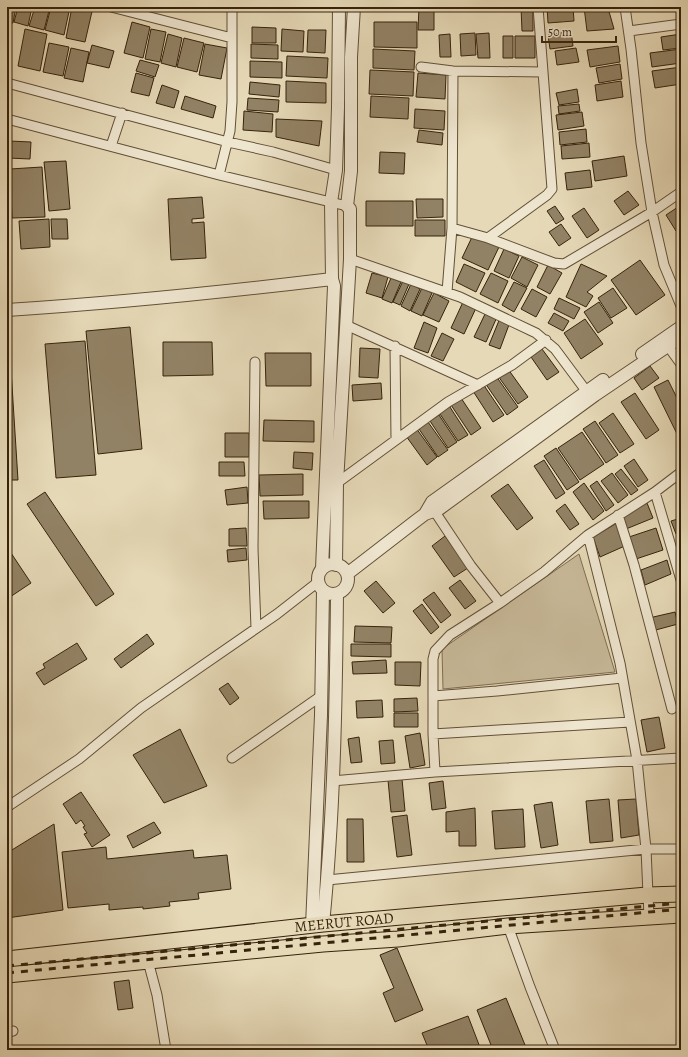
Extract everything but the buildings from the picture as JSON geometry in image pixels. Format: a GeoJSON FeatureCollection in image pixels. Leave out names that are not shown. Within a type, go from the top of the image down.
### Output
{"type":"FeatureCollection","features":[{"type":"Feature","properties":{"kind":"main road","name":"MEERUT ROAD"},"geometry":{"type":"LineString","coordinates":[[7,959],[317,925],[647,895],[681,894]]}},
{"type":"Feature","properties":{"kind":"main road","name":"MEERUT ROAD"},"geometry":{"type":"LineString","coordinates":[[7,975],[317,945],[398,939],[508,926],[681,915]]}},
{"type":"Feature","properties":{"kind":"main road"},"geometry":{"type":"LineString","coordinates":[[317,925],[317,945]]}},
{"type":"Feature","properties":{"kind":"street"},"geometry":{"type":"LineString","coordinates":[[111,7],[232,38]]}},
{"type":"Feature","properties":{"kind":"street"},"geometry":{"type":"LineString","coordinates":[[219,175],[228,142],[232,102],[232,7]]}},
{"type":"Feature","properties":{"kind":"street"},"geometry":{"type":"LineString","coordinates":[[317,925],[313,894],[321,696],[321,586],[318,577],[322,568],[334,286],[332,279],[331,202],[336,170],[339,7]]}},
{"type":"Feature","properties":{"kind":"street"},"geometry":{"type":"LineString","coordinates":[[336,565],[337,483],[350,259],[350,209],[347,206],[351,171],[351,57],[354,7]]}},
{"type":"Feature","properties":{"kind":"street"},"geometry":{"type":"LineString","coordinates":[[488,238],[547,195],[552,189],[538,7]]}},
{"type":"Feature","properties":{"kind":"street"},"geometry":{"type":"LineString","coordinates":[[625,7],[629,31],[640,143],[652,212],[664,265],[681,306]]}},
{"type":"Feature","properties":{"kind":"street"},"geometry":{"type":"LineString","coordinates":[[629,31],[681,24]]}},
{"type":"Feature","properties":{"kind":"street"},"geometry":{"type":"LineString","coordinates":[[421,67],[453,71],[543,72]]}},
{"type":"Feature","properties":{"kind":"street"},"geometry":{"type":"LineString","coordinates":[[447,292],[452,228],[453,71]]}},
{"type":"Feature","properties":{"kind":"street"},"geometry":{"type":"LineString","coordinates":[[7,82],[336,170]]}},
{"type":"Feature","properties":{"kind":"street"},"geometry":{"type":"LineString","coordinates":[[111,146],[122,113]]}},
{"type":"Feature","properties":{"kind":"street"},"geometry":{"type":"LineString","coordinates":[[7,119],[219,175],[347,206]]}},
{"type":"Feature","properties":{"kind":"street"},"geometry":{"type":"LineString","coordinates":[[452,228],[488,238],[554,263],[564,264],[652,212],[681,192]]}},
{"type":"Feature","properties":{"kind":"street"},"geometry":{"type":"LineString","coordinates":[[350,259],[447,292],[536,333],[555,349],[589,395]]}},
{"type":"Feature","properties":{"kind":"street"},"geometry":{"type":"LineString","coordinates":[[7,310],[77,306],[188,296],[332,279]]}},
{"type":"Feature","properties":{"kind":"street"},"geometry":{"type":"LineString","coordinates":[[346,325],[478,385]]}},
{"type":"Feature","properties":{"kind":"street"},"geometry":{"type":"LineString","coordinates":[[347,574],[430,510],[681,327]]}},
{"type":"Feature","properties":{"kind":"street"},"geometry":{"type":"LineString","coordinates":[[589,395],[681,337]]}},
{"type":"Feature","properties":{"kind":"street"},"geometry":{"type":"LineString","coordinates":[[337,483],[448,402],[512,365],[546,340]]}},
{"type":"Feature","properties":{"kind":"street"},"geometry":{"type":"LineString","coordinates":[[395,346],[396,440]]}},
{"type":"Feature","properties":{"kind":"street"},"geometry":{"type":"LineString","coordinates":[[668,346],[681,364]]}},
{"type":"Feature","properties":{"kind":"street"},"geometry":{"type":"LineString","coordinates":[[255,362],[253,549],[256,628]]}},
{"type":"Feature","properties":{"kind":"street"},"geometry":{"type":"LineString","coordinates":[[435,772],[433,734],[433,659],[435,651],[441,643],[450,635],[500,603],[544,572],[588,535],[655,492],[680,473]]}},
{"type":"Feature","properties":{"kind":"street"},"geometry":{"type":"LineString","coordinates":[[655,492],[681,580]]}},
{"type":"Feature","properties":{"kind":"street"},"geometry":{"type":"LineString","coordinates":[[430,510],[500,603]]}},
{"type":"Feature","properties":{"kind":"street"},"geometry":{"type":"LineString","coordinates":[[618,515],[634,565],[672,709]]}},
{"type":"Feature","properties":{"kind":"street"},"geometry":{"type":"LineString","coordinates":[[588,535],[622,678],[637,760],[646,849],[649,917]]}},
{"type":"Feature","properties":{"kind":"street"},"geometry":{"type":"LineString","coordinates":[[321,586],[327,593],[337,594],[345,588],[348,579],[347,574],[342,568],[336,565],[331,564],[322,568]]}},
{"type":"Feature","properties":{"kind":"street"},"geometry":{"type":"LineString","coordinates":[[7,807],[79,759],[141,708],[300,597],[321,586]]}},
{"type":"Feature","properties":{"kind":"street"},"geometry":{"type":"LineString","coordinates":[[317,925],[326,895],[327,880],[332,781],[337,594]]}},
{"type":"Feature","properties":{"kind":"street"},"geometry":{"type":"LineString","coordinates":[[433,696],[622,678]]}},
{"type":"Feature","properties":{"kind":"street"},"geometry":{"type":"LineString","coordinates":[[232,758],[321,696]]}},
{"type":"Feature","properties":{"kind":"street"},"geometry":{"type":"LineString","coordinates":[[433,734],[630,722]]}},
{"type":"Feature","properties":{"kind":"street"},"geometry":{"type":"LineString","coordinates":[[332,781],[435,772],[681,758]]}},
{"type":"Feature","properties":{"kind":"street"},"geometry":{"type":"LineString","coordinates":[[327,880],[646,849],[681,849]]}},
{"type":"Feature","properties":{"kind":"street"},"geometry":{"type":"LineString","coordinates":[[313,894],[326,895]]}},
{"type":"Feature","properties":{"kind":"street"},"geometry":{"type":"LineString","coordinates":[[508,926],[555,1050]]}},
{"type":"Feature","properties":{"kind":"street"},"geometry":{"type":"LineString","coordinates":[[148,962],[156,995],[166,1050]]}},
{"type":"Feature","properties":{"kind":"shaded area"},"geometry":{"type":"Polygon","coordinates":[[[579,554],[615,672],[443,689],[442,649],[579,554]]]}},
{"type":"Feature","properties":{"kind":"railway"},"geometry":{"type":"LineString","coordinates":[[7,966],[681,903]]}},
{"type":"Feature","properties":{"kind":"railway"},"geometry":{"type":"LineString","coordinates":[[7,973],[681,909]]}}]}
